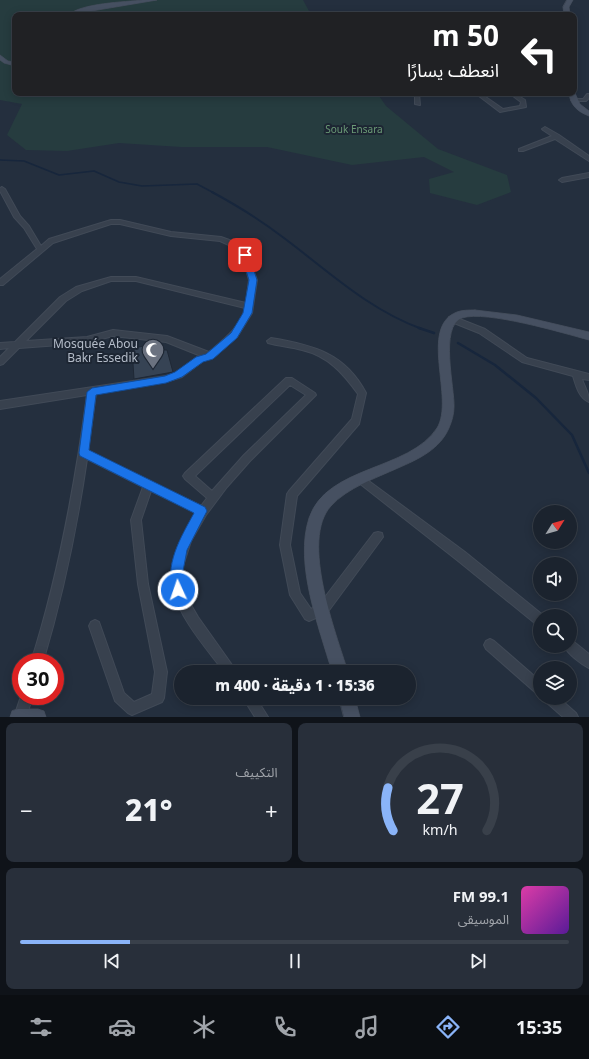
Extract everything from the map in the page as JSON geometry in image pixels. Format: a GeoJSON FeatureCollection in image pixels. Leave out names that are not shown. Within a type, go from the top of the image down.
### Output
{"type":"FeatureCollection","features":[{"type":"Feature","properties":{"kind":"main road"},"geometry":{"type":"LineString","coordinates":[[76,12],[86,8],[126,5],[154,0]]}},
{"type":"Feature","properties":{"kind":"main road"},"geometry":{"type":"LineString","coordinates":[[567,12],[566,7],[570,0]]}},
{"type":"Feature","properties":{"kind":"main road"},"geometry":{"type":"LineString","coordinates":[[0,56],[6,62],[12,63]]}},
{"type":"Feature","properties":{"kind":"main road"},"geometry":{"type":"LineString","coordinates":[[573,96],[576,106],[589,114]]}},
{"type":"Feature","properties":{"kind":"main road"},"geometry":{"type":"LineString","coordinates":[[338,665],[313,577],[311,545],[315,519],[324,504],[339,493],[415,453],[440,433],[446,421],[449,409],[443,356],[446,335],[452,319],[459,315],[482,313],[540,323],[589,336]]}},
{"type":"Feature","properties":{"kind":"main road"},"geometry":{"type":"LineString","coordinates":[[349,705],[352,717]]}},
{"type":"Feature","properties":{"kind":"main road"},"geometry":{"type":"LineString","coordinates":[[19,717],[38,717]]}},
{"type":"Feature","properties":{"kind":"street"},"geometry":{"type":"LineString","coordinates":[[573,96],[584,100],[589,95]]}},
{"type":"Feature","properties":{"kind":"street"},"geometry":{"type":"LineString","coordinates":[[417,96],[418,104]]}},
{"type":"Feature","properties":{"kind":"street"},"geometry":{"type":"LineString","coordinates":[[481,96],[502,111],[523,107],[523,101],[516,96]]}},
{"type":"Feature","properties":{"kind":"street"},"geometry":{"type":"LineString","coordinates":[[545,128],[589,159]]}},
{"type":"Feature","properties":{"kind":"street"},"geometry":{"type":"LineString","coordinates":[[521,150],[557,136]]}},
{"type":"Feature","properties":{"kind":"street"},"geometry":{"type":"LineString","coordinates":[[562,180],[589,175]]}},
{"type":"Feature","properties":{"kind":"street"},"geometry":{"type":"LineString","coordinates":[[2,189],[17,217],[27,227],[40,249]]}},
{"type":"Feature","properties":{"kind":"street"},"geometry":{"type":"LineString","coordinates":[[0,283],[40,249],[59,238],[111,222],[120,222],[180,236],[221,239],[233,244],[245,255],[253,280],[248,313],[234,335],[210,356],[200,359],[178,375],[166,379],[92,392],[0,405]]}},
{"type":"Feature","properties":{"kind":"street"},"geometry":{"type":"LineString","coordinates":[[0,362],[63,299],[79,289],[111,279],[136,279],[248,306]]}},
{"type":"Feature","properties":{"kind":"street"},"geometry":{"type":"LineString","coordinates":[[452,319],[482,331],[526,360],[589,377]]}},
{"type":"Feature","properties":{"kind":"street"},"geometry":{"type":"LineString","coordinates":[[0,346],[87,340],[113,333],[134,334],[180,343],[210,356]]}},
{"type":"Feature","properties":{"kind":"street"},"geometry":{"type":"LineString","coordinates":[[271,341],[302,346],[323,353],[348,372],[362,393],[356,421],[292,494],[285,544],[295,596],[309,615],[323,609],[378,536]]}},
{"type":"Feature","properties":{"kind":"street"},"geometry":{"type":"LineString","coordinates":[[576,374],[581,389],[589,399]]}},
{"type":"Feature","properties":{"kind":"street"},"geometry":{"type":"LineString","coordinates":[[213,497],[188,476],[289,380],[312,395],[231,475],[213,497],[201,511],[181,549],[177,571],[178,590],[184,604],[226,665]]}},
{"type":"Feature","properties":{"kind":"street"},"geometry":{"type":"LineString","coordinates":[[40,653],[66,558],[84,453],[92,392]]}},
{"type":"Feature","properties":{"kind":"street"},"geometry":{"type":"LineString","coordinates":[[84,453],[201,511]]}},
{"type":"Feature","properties":{"kind":"street"},"geometry":{"type":"LineString","coordinates":[[362,480],[461,556],[533,614]]}},
{"type":"Feature","properties":{"kind":"street"},"geometry":{"type":"LineString","coordinates":[[95,626],[120,697],[132,709],[158,698],[161,672],[143,584],[136,520],[149,485]]}},
{"type":"Feature","properties":{"kind":"street"},"geometry":{"type":"LineString","coordinates":[[490,645],[533,683]]}},
{"type":"Feature","properties":{"kind":"street"},"geometry":{"type":"LineString","coordinates":[[577,652],[589,662]]}},
{"type":"Feature","properties":{"kind":"street"},"geometry":{"type":"LineString","coordinates":[[19,717],[24,705]]}},
{"type":"Feature","properties":{"kind":"street"},"geometry":{"type":"LineString","coordinates":[[254,705],[262,717]]}},
{"type":"Feature","properties":{"kind":"street"},"geometry":{"type":"LineString","coordinates":[[558,705],[572,717]]}},
{"type":"Feature","properties":{"kind":"green space","name":"Souk Ensara"},"geometry":{"type":"Polygon","coordinates":[[[0,0],[303,0],[311,12],[12,12],[12,96],[379,96],[386,106],[438,149],[507,175],[511,192],[477,205],[430,193],[429,179],[454,172],[424,157],[352,165],[267,147],[181,147],[119,143],[67,151],[26,150],[7,135],[22,104],[0,100],[0,0]]]}},
{"type":"Feature","properties":{"kind":"building","name":"Mosquée Abou Bakr Essedik"},"geometry":{"type":"Polygon","coordinates":[[[145,346],[146,351],[163,347],[164,350],[167,350],[173,372],[134,379],[132,348],[145,346]]]}},
{"type":"Feature","properties":{"kind":"waterway"},"geometry":{"type":"LineString","coordinates":[[0,160],[24,161],[59,175],[94,171],[119,182],[142,186],[197,184],[214,193]]}},
{"type":"Feature","properties":{"kind":"waterway"},"geometry":{"type":"LineString","coordinates":[[212,192],[267,225],[367,301],[403,321],[422,329]]}},
{"type":"Feature","properties":{"kind":"waterway"},"geometry":{"type":"LineString","coordinates":[[422,329],[434,333]]}},
{"type":"Feature","properties":{"kind":"waterway"},"geometry":{"type":"LineString","coordinates":[[458,343],[495,365],[536,398],[572,435],[589,473]]}},
{"type":"Feature","properties":{"kind":"place","name":"Mosquée Abou Bakr Essedik"},"geometry":{"type":"Point","coordinates":[153,370]}},
{"type":"Feature","properties":{"kind":"route"},"geometry":{"type":"LineString","coordinates":[[178,590],[177,571],[181,549],[201,511],[84,453],[92,392],[166,379],[178,375],[190,368],[200,359],[210,356],[234,335],[248,313],[249,296],[253,280],[245,255]]}}]}
